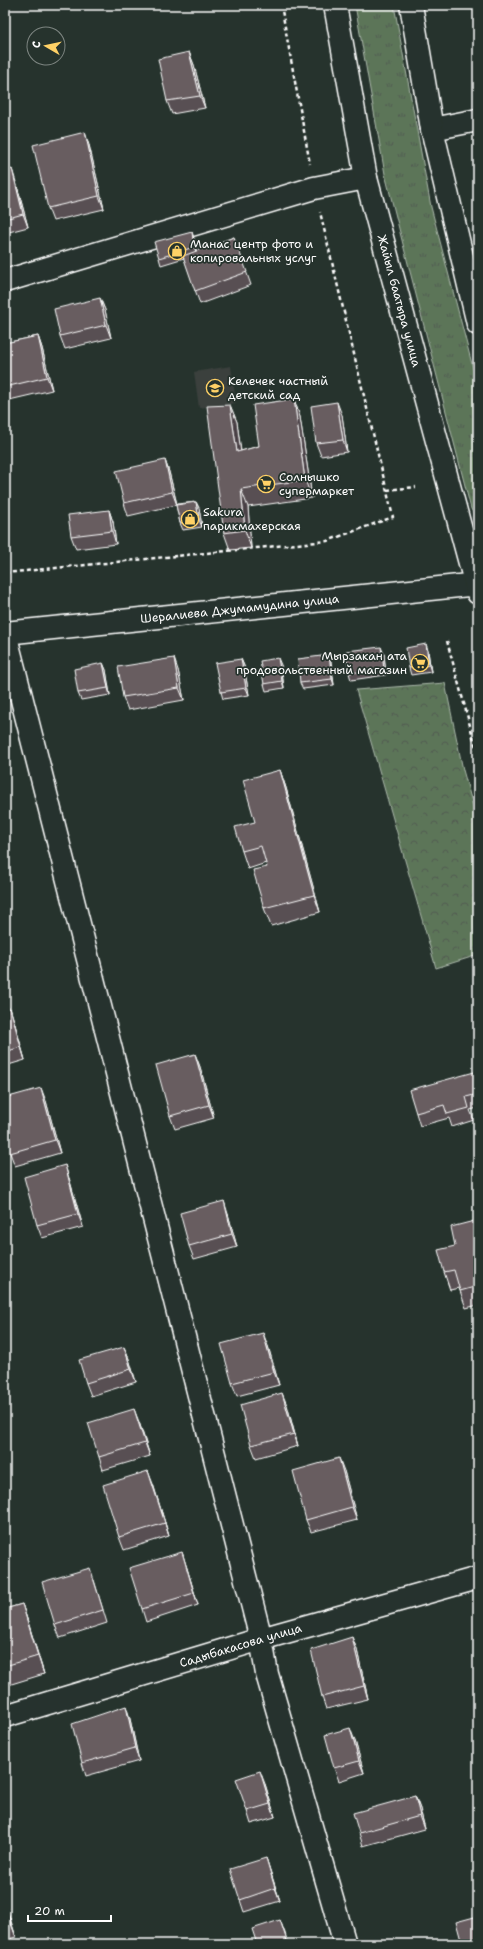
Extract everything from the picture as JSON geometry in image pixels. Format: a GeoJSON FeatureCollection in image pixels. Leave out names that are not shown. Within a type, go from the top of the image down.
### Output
{"type":"FeatureCollection","features":[{"type":"Feature","properties":{"kind":"street","name":"Жайыл баатыра улица"},"geometry":{"type":"LineString","coordinates":[[335,5],[366,178],[477,587]]}},
{"type":"Feature","properties":{"kind":"street"},"geometry":{"type":"LineString","coordinates":[[410,5],[432,129],[478,324]]}},
{"type":"Feature","properties":{"kind":"street"},"geometry":{"type":"LineString","coordinates":[[432,129],[478,120]]}},
{"type":"Feature","properties":{"kind":"street"},"geometry":{"type":"LineString","coordinates":[[5,281],[314,188],[366,178]]}},
{"type":"Feature","properties":{"kind":"street","name":"Шералиева Джумамудина улица"},"geometry":{"type":"LineString","coordinates":[[5,633],[477,587]]}},
{"type":"Feature","properties":{"kind":"street"},"geometry":{"type":"LineString","coordinates":[[5,633],[261,1639],[267,1674],[344,1944]]}},
{"type":"Feature","properties":{"kind":"street","name":"Садыбакасова улица"},"geometry":{"type":"LineString","coordinates":[[5,1716],[261,1639],[478,1578]]}},
{"type":"Feature","properties":{"kind":"path"},"geometry":{"type":"LineString","coordinates":[[5,573],[327,541],[393,517],[314,188],[281,5]]}},
{"type":"Feature","properties":{"kind":"path"},"geometry":{"type":"LineString","coordinates":[[387,490],[416,487]]}},
{"type":"Feature","properties":{"kind":"path"},"geometry":{"type":"LineString","coordinates":[[447,641],[478,755]]}},
{"type":"Feature","properties":{"kind":"shaded area","name":"Келечек частный детский сад"},"geometry":{"type":"Polygon","coordinates":[[[231,366],[236,403],[199,408],[194,372],[231,366]]]}},
{"type":"Feature","properties":{"kind":"green space"},"geometry":{"type":"Polygon","coordinates":[[[355,5],[394,5],[431,207],[478,387],[478,521],[471,509],[385,174],[355,5]]]}},
{"type":"Feature","properties":{"kind":"green space"},"geometry":{"type":"Polygon","coordinates":[[[445,683],[463,770],[478,824],[478,955],[436,968],[356,690],[445,683]]]}},
{"type":"Feature","properties":{"kind":"building"},"geometry":{"type":"Polygon","coordinates":[[[189,52],[200,96],[167,101],[158,59],[189,52]]]}},
{"type":"Feature","properties":{"kind":"building"},"geometry":{"type":"Polygon","coordinates":[[[85,132],[99,196],[48,208],[33,145],[85,132]]]}},
{"type":"Feature","properties":{"kind":"building"},"geometry":{"type":"Polygon","coordinates":[[[12,169],[23,214],[5,219],[5,171],[12,169]]]}},
{"type":"Feature","properties":{"kind":"building"},"geometry":{"type":"Polygon","coordinates":[[[192,232],[194,247],[159,258],[154,242],[192,232]]]}},
{"type":"Feature","properties":{"kind":"building"},"geometry":{"type":"Polygon","coordinates":[[[234,237],[247,272],[195,291],[183,256],[234,237]]]}},
{"type":"Feature","properties":{"kind":"building"},"geometry":{"type":"Polygon","coordinates":[[[100,298],[106,325],[60,336],[54,309],[100,298]]]}},
{"type":"Feature","properties":{"kind":"building"},"geometry":{"type":"Polygon","coordinates":[[[38,336],[47,377],[5,387],[5,343],[38,336]]]}},
{"type":"Feature","properties":{"kind":"building","name":"Солнышко супермаркет"},"geometry":{"type":"Polygon","coordinates":[[[294,399],[305,480],[241,489],[245,530],[224,533],[207,406],[230,405],[237,452],[259,446],[253,405],[294,399]]]}},
{"type":"Feature","properties":{"kind":"building"},"geometry":{"type":"Polygon","coordinates":[[[337,402],[343,440],[316,443],[311,406],[337,402]]]}},
{"type":"Feature","properties":{"kind":"building"},"geometry":{"type":"Polygon","coordinates":[[[165,460],[172,492],[124,503],[116,471],[165,460]]]}},
{"type":"Feature","properties":{"kind":"building"},"geometry":{"type":"Polygon","coordinates":[[[196,502],[199,520],[180,523],[176,505],[196,502]]]}},
{"type":"Feature","properties":{"kind":"building"},"geometry":{"type":"Polygon","coordinates":[[[109,510],[112,531],[71,536],[68,515],[109,510]]]}},
{"type":"Feature","properties":{"kind":"building","name":"Мырзакан ата продовольственный магазин"},"geometry":{"type":"Polygon","coordinates":[[[426,644],[429,665],[409,668],[406,648],[426,644]]]}},
{"type":"Feature","properties":{"kind":"building"},"geometry":{"type":"Polygon","coordinates":[[[381,647],[384,669],[349,673],[346,651],[381,647]]]}},
{"type":"Feature","properties":{"kind":"building"},"geometry":{"type":"Polygon","coordinates":[[[329,655],[332,679],[300,683],[298,659],[329,655]]]}},
{"type":"Feature","properties":{"kind":"building"},"geometry":{"type":"Polygon","coordinates":[[[174,658],[179,688],[123,697],[118,667],[174,658]]]}},
{"type":"Feature","properties":{"kind":"building"},"geometry":{"type":"Polygon","coordinates":[[[278,658],[282,681],[264,684],[260,661],[278,658]]]}},
{"type":"Feature","properties":{"kind":"building"},"geometry":{"type":"Polygon","coordinates":[[[241,659],[246,688],[221,692],[215,663],[241,659]]]}},
{"type":"Feature","properties":{"kind":"building"},"geometry":{"type":"Polygon","coordinates":[[[103,663],[108,688],[78,693],[74,669],[103,663]]]}},
{"type":"Feature","properties":{"kind":"building"},"geometry":{"type":"Polygon","coordinates":[[[280,770],[314,895],[264,908],[253,870],[267,867],[261,846],[242,851],[235,827],[255,822],[243,780],[280,770]]]}},
{"type":"Feature","properties":{"kind":"building"},"geometry":{"type":"Polygon","coordinates":[[[10,1008],[21,1047],[5,1052],[5,1009],[10,1008]]]}},
{"type":"Feature","properties":{"kind":"building"},"geometry":{"type":"Polygon","coordinates":[[[195,1054],[209,1105],[170,1116],[156,1065],[195,1054]]]}},
{"type":"Feature","properties":{"kind":"building"},"geometry":{"type":"Polygon","coordinates":[[[478,1071],[478,1094],[466,1097],[469,1108],[447,1114],[444,1105],[416,1113],[409,1090],[478,1071]]]}},
{"type":"Feature","properties":{"kind":"building"},"geometry":{"type":"Polygon","coordinates":[[[41,1088],[55,1140],[10,1153],[5,1135],[5,1098],[41,1088]]]}},
{"type":"Feature","properties":{"kind":"building"},"geometry":{"type":"Polygon","coordinates":[[[65,1165],[78,1214],[37,1225],[24,1177],[65,1165]]]}},
{"type":"Feature","properties":{"kind":"building"},"geometry":{"type":"Polygon","coordinates":[[[224,1201],[232,1234],[189,1246],[180,1213],[224,1201]]]}},
{"type":"Feature","properties":{"kind":"building"},"geometry":{"type":"Polygon","coordinates":[[[478,1220],[478,1286],[460,1291],[454,1270],[444,1272],[438,1250],[455,1246],[451,1227],[478,1220]]]}},
{"type":"Feature","properties":{"kind":"building"},"geometry":{"type":"Polygon","coordinates":[[[263,1333],[274,1372],[232,1383],[221,1344],[263,1333]]]}},
{"type":"Feature","properties":{"kind":"building"},"geometry":{"type":"Polygon","coordinates":[[[124,1347],[131,1369],[86,1383],[79,1360],[124,1347]]]}},
{"type":"Feature","properties":{"kind":"building"},"geometry":{"type":"Polygon","coordinates":[[[282,1393],[294,1434],[251,1445],[240,1405],[282,1393]]]}},
{"type":"Feature","properties":{"kind":"building"},"geometry":{"type":"Polygon","coordinates":[[[134,1409],[145,1443],[99,1457],[88,1423],[134,1409]]]}},
{"type":"Feature","properties":{"kind":"building"},"geometry":{"type":"Polygon","coordinates":[[[339,1458],[352,1507],[306,1520],[293,1471],[339,1458]]]}},
{"type":"Feature","properties":{"kind":"building"},"geometry":{"type":"Polygon","coordinates":[[[148,1471],[165,1523],[119,1537],[103,1485],[148,1471]]]}},
{"type":"Feature","properties":{"kind":"building"},"geometry":{"type":"Polygon","coordinates":[[[182,1552],[194,1593],[142,1609],[129,1568],[182,1552]]]}},
{"type":"Feature","properties":{"kind":"building"},"geometry":{"type":"Polygon","coordinates":[[[90,1568],[103,1610],[55,1625],[42,1582],[90,1568]]]}},
{"type":"Feature","properties":{"kind":"building"},"geometry":{"type":"Polygon","coordinates":[[[22,1604],[38,1656],[5,1666],[5,1609],[22,1604]]]}},
{"type":"Feature","properties":{"kind":"building"},"geometry":{"type":"Polygon","coordinates":[[[352,1637],[364,1686],[322,1697],[311,1650],[352,1637]]]}},
{"type":"Feature","properties":{"kind":"building"},"geometry":{"type":"Polygon","coordinates":[[[126,1706],[135,1748],[82,1763],[72,1724],[126,1706]]]}},
{"type":"Feature","properties":{"kind":"building"},"geometry":{"type":"Polygon","coordinates":[[[350,1728],[359,1761],[334,1768],[325,1735],[350,1728]]]}},
{"type":"Feature","properties":{"kind":"building"},"geometry":{"type":"Polygon","coordinates":[[[260,1771],[270,1804],[247,1811],[236,1779],[260,1771]]]}},
{"type":"Feature","properties":{"kind":"building"},"geometry":{"type":"Polygon","coordinates":[[[415,1796],[420,1816],[359,1833],[353,1813],[415,1796]]]}},
{"type":"Feature","properties":{"kind":"building"},"geometry":{"type":"Polygon","coordinates":[[[266,1858],[275,1888],[240,1900],[230,1869],[266,1858]]]}},
{"type":"Feature","properties":{"kind":"building"},"geometry":{"type":"Polygon","coordinates":[[[5,1905],[11,1924],[5,1926],[5,1905]]]}},
{"type":"Feature","properties":{"kind":"building"},"geometry":{"type":"Polygon","coordinates":[[[478,1916],[478,1944],[462,1944],[456,1922],[478,1916]]]}},
{"type":"Feature","properties":{"kind":"building"},"geometry":{"type":"Polygon","coordinates":[[[280,1920],[288,1944],[257,1944],[252,1929],[280,1920]]]}},
{"type":"Feature","properties":{"kind":"place","name":"Манас центр фото и копировальных услуг"},"geometry":{"type":"Point","coordinates":[177,251]}},
{"type":"Feature","properties":{"kind":"place","name":"Келечек частный детский сад"},"geometry":{"type":"Point","coordinates":[215,388]}},
{"type":"Feature","properties":{"kind":"place","name":"Солнышко супермаркет"},"geometry":{"type":"Point","coordinates":[266,484]}},
{"type":"Feature","properties":{"kind":"place","name":"Sakura парикмахерская"},"geometry":{"type":"Point","coordinates":[190,519]}},
{"type":"Feature","properties":{"kind":"place","name":"Мырзакан ата продовольственный магазин"},"geometry":{"type":"Point","coordinates":[420,663]}}]}
